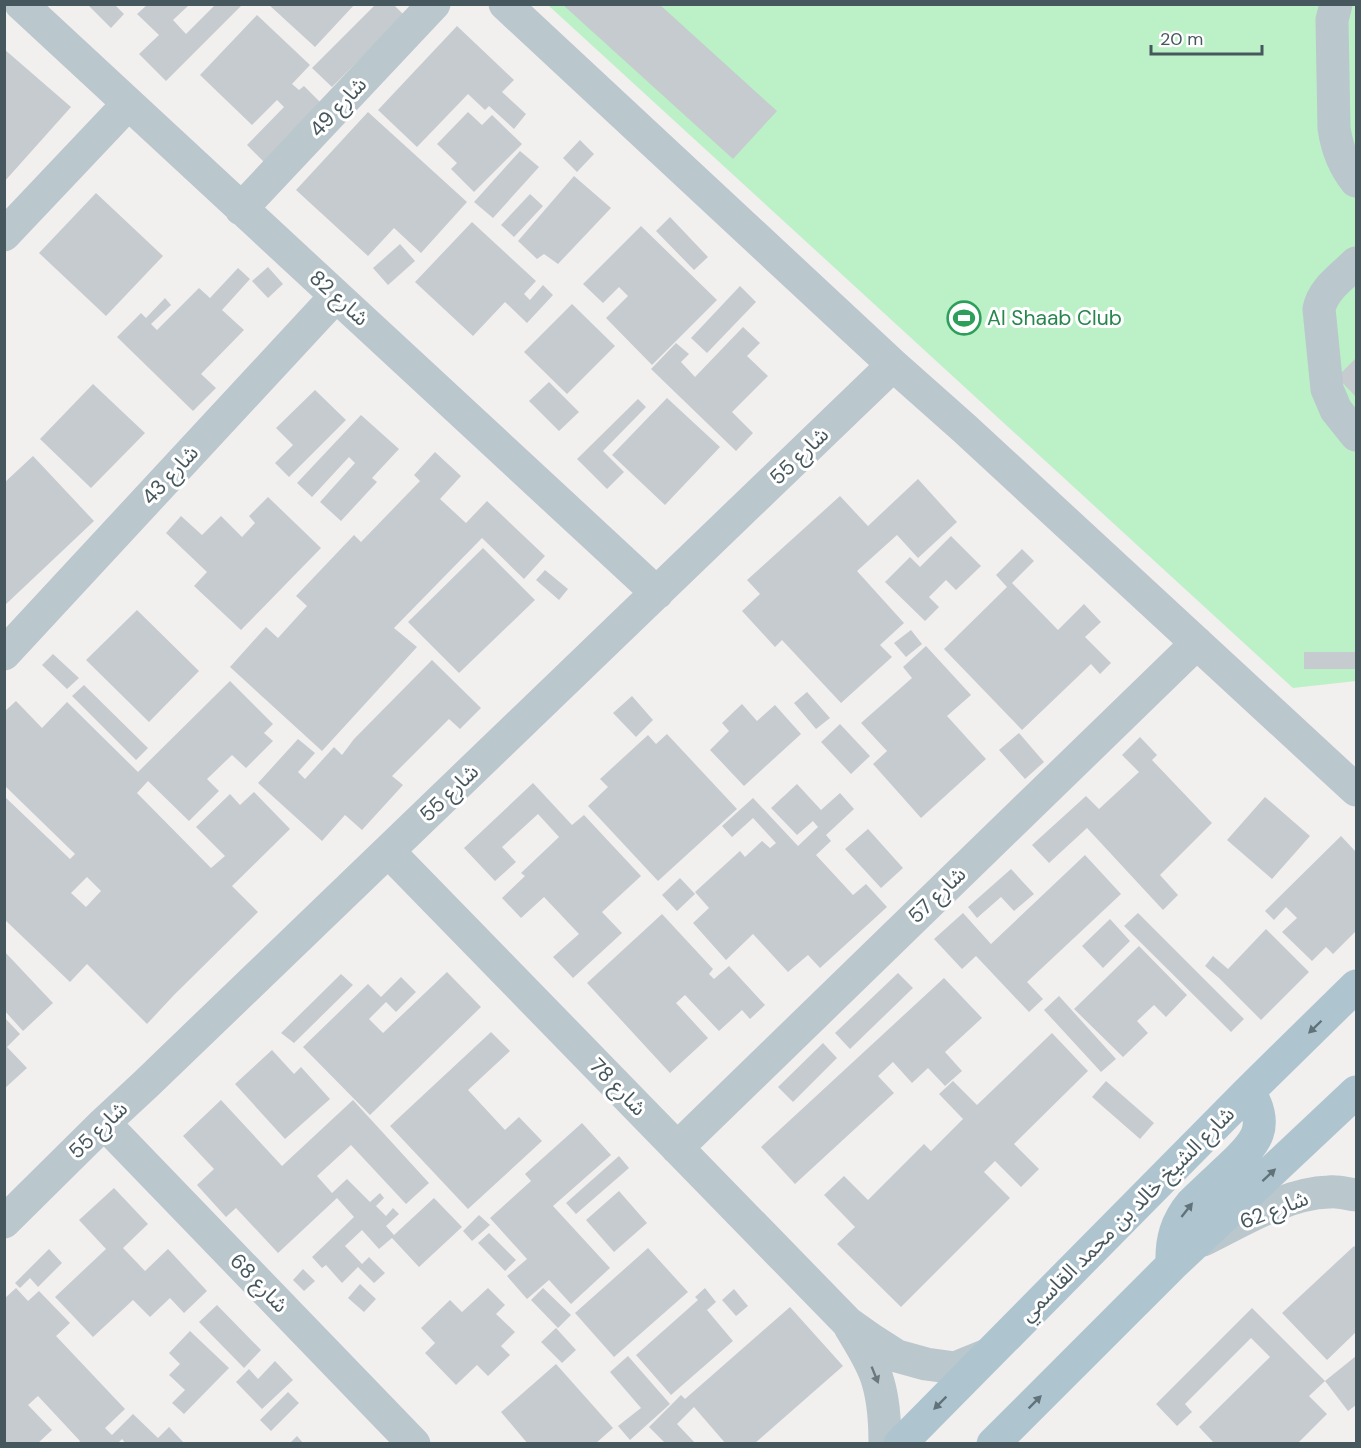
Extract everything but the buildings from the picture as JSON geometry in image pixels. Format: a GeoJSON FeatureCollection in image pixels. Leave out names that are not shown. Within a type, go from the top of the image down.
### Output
{"type":"FeatureCollection","features":[{"type":"Feature","properties":{"kind":"main road","name":"شارع الشيخ خالد بن محمد القاسمي"},"geometry":{"type":"LineString","coordinates":[[900,1443],[1356,986]]}},
{"type":"Feature","properties":{"kind":"main road"},"geometry":{"type":"LineString","coordinates":[[1184,1254],[1173,1237],[1184,1213],[1250,1148],[1257,1135],[1260,1120],[1257,1104],[1250,1091]]}},
{"type":"Feature","properties":{"kind":"main road"},"geometry":{"type":"LineString","coordinates":[[993,1443],[1184,1254],[1356,1092]]}},
{"type":"Feature","properties":{"kind":"street","name":"شارع 82"},"geometry":{"type":"LineString","coordinates":[[21,4],[657,593]]}},
{"type":"Feature","properties":{"kind":"street","name":"شارع 49"},"geometry":{"type":"LineString","coordinates":[[241,209],[434,4]]}},
{"type":"Feature","properties":{"kind":"street"},"geometry":{"type":"LineString","coordinates":[[505,4],[893,365],[1356,790]]}},
{"type":"Feature","properties":{"kind":"street"},"geometry":{"type":"LineString","coordinates":[[1336,4],[1332,20],[1334,128],[1341,159],[1356,181]]}},
{"type":"Feature","properties":{"kind":"street"},"geometry":{"type":"LineString","coordinates":[[4,235],[128,104]]}},
{"type":"Feature","properties":{"kind":"street"},"geometry":{"type":"LineString","coordinates":[[1356,263],[1329,289],[1320,302],[1319,309],[1330,400],[1356,435]]}},
{"type":"Feature","properties":{"kind":"street","name":"شارع 43"},"geometry":{"type":"LineString","coordinates":[[4,654],[336,296]]}},
{"type":"Feature","properties":{"kind":"street","name":"شارع 55"},"geometry":{"type":"LineString","coordinates":[[4,1222],[104,1123],[893,365]]}},
{"type":"Feature","properties":{"kind":"street","name":"شارع 57"},"geometry":{"type":"LineString","coordinates":[[677,1148],[1197,643]]}},
{"type":"Feature","properties":{"kind":"street","name":"شارع 78"},"geometry":{"type":"LineString","coordinates":[[388,851],[848,1323],[897,1356],[926,1365],[955,1368],[987,1355]]}},
{"type":"Feature","properties":{"kind":"street","name":"شارع 68"},"geometry":{"type":"LineString","coordinates":[[104,1123],[414,1443]]}},
{"type":"Feature","properties":{"kind":"street","name":"شارع 62"},"geometry":{"type":"LineString","coordinates":[[1184,1254],[1279,1203],[1303,1195],[1329,1192],[1356,1195]]}},
{"type":"Feature","properties":{"kind":"street","name":"شارع 78"},"geometry":{"type":"LineString","coordinates":[[848,1323],[878,1380],[884,1411],[885,1443]]}},
{"type":"Feature","properties":{"kind":"green space"},"geometry":{"type":"Polygon","coordinates":[[[548,5],[1356,5],[1356,681],[1293,688],[548,5]]]}},
{"type":"Feature","properties":{"kind":"place","name":"Al Shaab Club"},"geometry":{"type":"Point","coordinates":[964,318]}}]}
